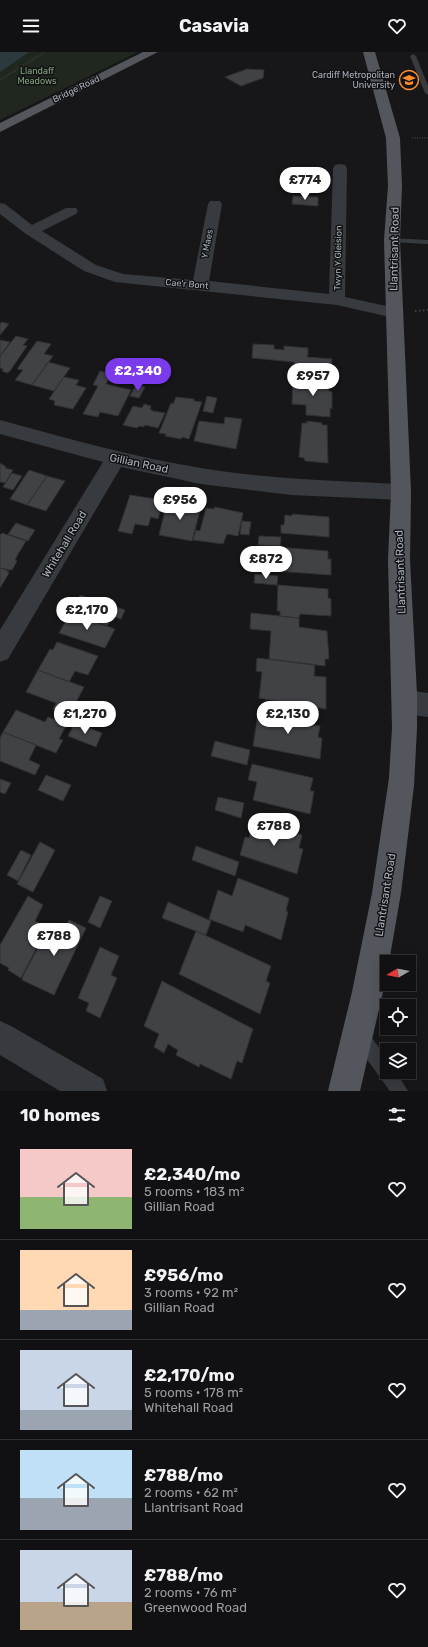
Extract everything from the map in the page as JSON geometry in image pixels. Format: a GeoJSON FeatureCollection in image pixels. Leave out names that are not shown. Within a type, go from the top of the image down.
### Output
{"type":"FeatureCollection","features":[{"type":"Feature","properties":{"kind":"main road","name":"Bridge Road"},"geometry":{"type":"LineString","coordinates":[[0,128],[152,52]]}},
{"type":"Feature","properties":{"kind":"main road","name":"Llantrisant Road"},"geometry":{"type":"LineString","coordinates":[[344,1091],[359,1035],[388,889],[403,762],[416,704],[398,530],[402,492],[392,240],[396,186],[393,138],[369,52]]}},
{"type":"Feature","properties":{"kind":"street","name":"Twyn Y Gleision"},"geometry":{"type":"LineString","coordinates":[[337,300],[340,168]]}},
{"type":"Feature","properties":{"kind":"street","name":"Y Maes"},"geometry":{"type":"LineString","coordinates":[[200,285],[215,204]]}},
{"type":"Feature","properties":{"kind":"street","name":"Cae'r Bont"},"geometry":{"type":"LineString","coordinates":[[0,206],[31,231],[90,268],[121,279],[200,285],[337,300],[394,313]]}},
{"type":"Feature","properties":{"kind":"street"},"geometry":{"type":"LineString","coordinates":[[31,231],[71,211]]}},
{"type":"Feature","properties":{"kind":"street","name":"Gillian Road"},"geometry":{"type":"LineString","coordinates":[[0,427],[20,434],[116,458],[201,476],[291,487],[402,492]]}},
{"type":"Feature","properties":{"kind":"street","name":"Whitehall Road"},"geometry":{"type":"LineString","coordinates":[[0,651],[116,458]]}},
{"type":"Feature","properties":{"kind":"street"},"geometry":{"type":"LineString","coordinates":[[0,1037],[91,1091]]}},
{"type":"Feature","properties":{"kind":"lane"},"geometry":{"type":"LineString","coordinates":[[413,56],[426,81],[428,93]]}},
{"type":"Feature","properties":{"kind":"lane"},"geometry":{"type":"LineString","coordinates":[[392,240],[428,242]]}},
{"type":"Feature","properties":{"kind":"lane"},"geometry":{"type":"LineString","coordinates":[[359,1035],[400,1091]]}},
{"type":"Feature","properties":{"kind":"path"},"geometry":{"type":"LineString","coordinates":[[0,80],[45,52]]}},
{"type":"Feature","properties":{"kind":"green space","name":"Llandaff Meadows"},"geometry":{"type":"Polygon","coordinates":[[[20,52],[138,52],[0,120],[0,56],[20,52]]]}},
{"type":"Feature","properties":{"kind":"shaded area"},"geometry":{"type":"Polygon","coordinates":[[[0,52],[29,52],[0,72],[0,52]]]}},
{"type":"Feature","properties":{"kind":"building"},"geometry":{"type":"Polygon","coordinates":[[[247,69],[264,70],[263,78],[241,86],[225,77],[247,69]]]}},
{"type":"Feature","properties":{"kind":"building"},"geometry":{"type":"Polygon","coordinates":[[[293,196],[318,197],[318,206],[292,204],[293,196]]]}},
{"type":"Feature","properties":{"kind":"building"},"geometry":{"type":"Polygon","coordinates":[[[2,322],[9,324],[0,335],[0,324],[2,322]]]}},
{"type":"Feature","properties":{"kind":"building"},"geometry":{"type":"Polygon","coordinates":[[[16,336],[28,339],[23,345],[27,346],[10,371],[7,373],[2,371],[3,369],[0,368],[0,356],[16,336]]]}},
{"type":"Feature","properties":{"kind":"building"},"geometry":{"type":"Polygon","coordinates":[[[0,340],[10,342],[0,356],[0,340]]]}},
{"type":"Feature","properties":{"kind":"building"},"geometry":{"type":"Polygon","coordinates":[[[37,341],[51,344],[44,354],[53,356],[32,385],[15,380],[23,370],[17,369],[37,341]]]}},
{"type":"Feature","properties":{"kind":"building"},"geometry":{"type":"Polygon","coordinates":[[[253,344],[274,345],[274,349],[284,350],[284,346],[308,348],[307,357],[332,359],[330,376],[294,375],[294,362],[252,358],[253,344]]]}},
{"type":"Feature","properties":{"kind":"building"},"geometry":{"type":"Polygon","coordinates":[[[48,362],[70,368],[54,391],[32,385],[48,362]]]}},
{"type":"Feature","properties":{"kind":"building"},"geometry":{"type":"Polygon","coordinates":[[[100,371],[112,374],[106,384],[131,390],[118,416],[100,412],[98,417],[83,414],[98,386],[93,385],[100,371]]]}},
{"type":"Feature","properties":{"kind":"building"},"geometry":{"type":"Polygon","coordinates":[[[64,377],[79,380],[76,385],[86,388],[73,409],[54,405],[55,401],[49,399],[64,377]]]}},
{"type":"Feature","properties":{"kind":"building"},"geometry":{"type":"Polygon","coordinates":[[[293,379],[327,381],[328,390],[332,392],[332,409],[330,408],[330,417],[306,415],[306,405],[292,404],[293,379]]]}},
{"type":"Feature","properties":{"kind":"building"},"geometry":{"type":"Polygon","coordinates":[[[136,385],[145,387],[139,398],[130,396],[136,385]]]}},
{"type":"Feature","properties":{"kind":"building"},"geometry":{"type":"Polygon","coordinates":[[[207,396],[217,398],[213,413],[203,411],[207,396]]]}},
{"type":"Feature","properties":{"kind":"building"},"geometry":{"type":"Polygon","coordinates":[[[176,397],[194,399],[194,401],[202,402],[189,439],[165,436],[166,434],[159,433],[171,403],[173,404],[176,397]]]}},
{"type":"Feature","properties":{"kind":"building"},"geometry":{"type":"Polygon","coordinates":[[[144,404],[151,406],[150,409],[153,411],[165,413],[158,428],[145,425],[144,427],[139,426],[137,428],[123,425],[133,406],[142,408],[144,404]]]}},
{"type":"Feature","properties":{"kind":"building"},"geometry":{"type":"Polygon","coordinates":[[[225,417],[242,419],[236,449],[194,441],[199,421],[224,424],[225,417]]]}},
{"type":"Feature","properties":{"kind":"building"},"geometry":{"type":"Polygon","coordinates":[[[307,421],[327,425],[328,463],[305,461],[304,458],[299,457],[302,423],[307,423],[307,421]]]}},
{"type":"Feature","properties":{"kind":"building"},"geometry":{"type":"Polygon","coordinates":[[[0,463],[6,467],[5,468],[13,470],[5,483],[0,482],[0,463]]]}},
{"type":"Feature","properties":{"kind":"building"},"geometry":{"type":"Polygon","coordinates":[[[29,470],[47,476],[27,505],[10,499],[29,470]]]}},
{"type":"Feature","properties":{"kind":"building"},"geometry":{"type":"Polygon","coordinates":[[[12,473],[22,476],[13,490],[3,487],[12,473]]]}},
{"type":"Feature","properties":{"kind":"building"},"geometry":{"type":"Polygon","coordinates":[[[47,476],[65,481],[46,511],[27,505],[47,476]]]}},
{"type":"Feature","properties":{"kind":"building"},"geometry":{"type":"Polygon","coordinates":[[[130,495],[156,499],[154,503],[162,505],[158,519],[151,517],[148,526],[135,524],[132,534],[118,531],[130,495]]]}},
{"type":"Feature","properties":{"kind":"building"},"geometry":{"type":"Polygon","coordinates":[[[176,501],[194,504],[193,506],[201,507],[192,541],[159,535],[167,502],[176,503],[176,501]]]}},
{"type":"Feature","properties":{"kind":"building"},"geometry":{"type":"Polygon","coordinates":[[[215,507],[243,513],[238,536],[227,534],[223,544],[193,540],[196,530],[200,531],[206,508],[214,509],[215,507]]]}},
{"type":"Feature","properties":{"kind":"building"},"geometry":{"type":"Polygon","coordinates":[[[292,514],[329,517],[329,537],[281,533],[281,525],[284,525],[285,515],[292,516],[292,514]]]}},
{"type":"Feature","properties":{"kind":"building"},"geometry":{"type":"Polygon","coordinates":[[[242,521],[251,522],[249,535],[240,534],[242,521]]]}},
{"type":"Feature","properties":{"kind":"building"},"geometry":{"type":"Polygon","coordinates":[[[16,523],[35,530],[28,541],[8,534],[16,523]]]}},
{"type":"Feature","properties":{"kind":"building"},"geometry":{"type":"Polygon","coordinates":[[[2,533],[26,541],[15,560],[17,561],[12,570],[0,568],[0,535],[2,533]]]}},
{"type":"Feature","properties":{"kind":"building"},"geometry":{"type":"Polygon","coordinates":[[[259,536],[281,537],[280,546],[258,545],[259,536]]]}},
{"type":"Feature","properties":{"kind":"building"},"geometry":{"type":"Polygon","coordinates":[[[277,547],[328,551],[328,559],[331,559],[331,575],[275,571],[277,547]]]}},
{"type":"Feature","properties":{"kind":"building"},"geometry":{"type":"Polygon","coordinates":[[[0,568],[9,571],[7,572],[9,573],[0,588],[0,568]]]}},
{"type":"Feature","properties":{"kind":"building"},"geometry":{"type":"Polygon","coordinates":[[[255,574],[278,576],[277,585],[254,583],[255,574]]]}},
{"type":"Feature","properties":{"kind":"building"},"geometry":{"type":"Polygon","coordinates":[[[278,585],[328,589],[328,598],[331,599],[331,616],[300,614],[299,618],[280,616],[280,611],[277,611],[278,585]]]}},
{"type":"Feature","properties":{"kind":"building"},"geometry":{"type":"Polygon","coordinates":[[[80,595],[125,610],[121,619],[112,616],[107,626],[70,613],[80,595]]]}},
{"type":"Feature","properties":{"kind":"building"},"geometry":{"type":"Polygon","coordinates":[[[70,613],[115,629],[105,648],[59,633],[70,613]]]}},
{"type":"Feature","properties":{"kind":"building"},"geometry":{"type":"Polygon","coordinates":[[[251,613],[299,618],[299,627],[327,631],[329,659],[325,659],[325,666],[269,659],[271,631],[250,629],[251,613]]]}},
{"type":"Feature","properties":{"kind":"building"},"geometry":{"type":"Polygon","coordinates":[[[57,642],[98,656],[88,675],[75,671],[69,682],[38,670],[50,649],[53,650],[57,642]]]}},
{"type":"Feature","properties":{"kind":"building"},"geometry":{"type":"Polygon","coordinates":[[[257,658],[315,665],[314,676],[326,677],[326,709],[259,698],[262,672],[256,671],[257,658]]]}},
{"type":"Feature","properties":{"kind":"building"},"geometry":{"type":"Polygon","coordinates":[[[38,670],[84,687],[69,716],[53,709],[56,703],[26,692],[38,670]]]}},
{"type":"Feature","properties":{"kind":"building"},"geometry":{"type":"Polygon","coordinates":[[[280,707],[298,710],[296,722],[320,726],[318,737],[322,738],[320,759],[253,746],[258,714],[278,717],[280,707]]]}},
{"type":"Feature","properties":{"kind":"building"},"geometry":{"type":"Polygon","coordinates":[[[16,710],[45,722],[48,717],[67,724],[59,739],[63,740],[56,753],[3,732],[16,710]]]}},
{"type":"Feature","properties":{"kind":"building"},"geometry":{"type":"Polygon","coordinates":[[[75,723],[102,733],[96,747],[68,736],[75,723]]]}},
{"type":"Feature","properties":{"kind":"building"},"geometry":{"type":"Polygon","coordinates":[[[3,732],[36,745],[29,760],[40,765],[35,775],[0,761],[0,738],[3,732]]]}},
{"type":"Feature","properties":{"kind":"building"},"geometry":{"type":"Polygon","coordinates":[[[215,741],[250,750],[247,765],[211,756],[215,741]]]}},
{"type":"Feature","properties":{"kind":"building"},"geometry":{"type":"Polygon","coordinates":[[[252,764],[313,778],[310,791],[314,791],[310,814],[253,800],[257,782],[248,780],[252,764]]]}},
{"type":"Feature","properties":{"kind":"building"},"geometry":{"type":"Polygon","coordinates":[[[46,775],[71,785],[63,801],[38,790],[46,775]]]}},
{"type":"Feature","properties":{"kind":"building"},"geometry":{"type":"Polygon","coordinates":[[[0,779],[11,783],[5,794],[0,792],[0,779]]]}},
{"type":"Feature","properties":{"kind":"building"},"geometry":{"type":"Polygon","coordinates":[[[218,797],[244,803],[241,818],[215,810],[218,797]]]}},
{"type":"Feature","properties":{"kind":"building"},"geometry":{"type":"Polygon","coordinates":[[[254,820],[302,835],[299,848],[303,849],[297,874],[240,855],[245,837],[249,838],[254,820]]]}},
{"type":"Feature","properties":{"kind":"building"},"geometry":{"type":"Polygon","coordinates":[[[40,842],[55,850],[33,892],[17,884],[40,842]]]}},
{"type":"Feature","properties":{"kind":"building"},"geometry":{"type":"Polygon","coordinates":[[[196,846],[239,862],[235,876],[192,860],[196,846]]]}},
{"type":"Feature","properties":{"kind":"building"},"geometry":{"type":"Polygon","coordinates":[[[21,850],[31,855],[18,881],[7,875],[21,850]]]}},
{"type":"Feature","properties":{"kind":"building"},"geometry":{"type":"Polygon","coordinates":[[[238,878],[289,898],[286,911],[288,912],[281,940],[245,925],[243,932],[209,919],[218,890],[232,896],[238,878]]]}},
{"type":"Feature","properties":{"kind":"building"},"geometry":{"type":"Polygon","coordinates":[[[28,896],[43,905],[35,921],[47,928],[21,978],[0,963],[0,945],[28,896]]]}},
{"type":"Feature","properties":{"kind":"building"},"geometry":{"type":"Polygon","coordinates":[[[100,896],[112,901],[100,928],[88,922],[100,896]]]}},
{"type":"Feature","properties":{"kind":"building"},"geometry":{"type":"Polygon","coordinates":[[[168,902],[211,921],[206,935],[162,918],[168,902]]]}},
{"type":"Feature","properties":{"kind":"building"},"geometry":{"type":"Polygon","coordinates":[[[69,920],[86,928],[54,995],[22,980],[51,923],[64,929],[69,920]]]}},
{"type":"Feature","properties":{"kind":"building"},"geometry":{"type":"Polygon","coordinates":[[[196,931],[271,966],[266,981],[270,983],[260,1014],[179,974],[196,931]]]}},
{"type":"Feature","properties":{"kind":"building"},"geometry":{"type":"Polygon","coordinates":[[[100,947],[119,956],[111,975],[117,978],[100,1018],[86,1011],[89,1003],[78,998],[100,947]]]}},
{"type":"Feature","properties":{"kind":"building"},"geometry":{"type":"Polygon","coordinates":[[[162,981],[253,1029],[242,1063],[237,1061],[231,1079],[200,1064],[199,1067],[176,1055],[178,1050],[168,1044],[164,1053],[154,1047],[159,1034],[144,1026],[162,981]]]}},
{"type":"Feature","properties":{"kind":"place","name":"Cardiff Metropolitan University"},"geometry":{"type":"Point","coordinates":[409,80]}}]}
